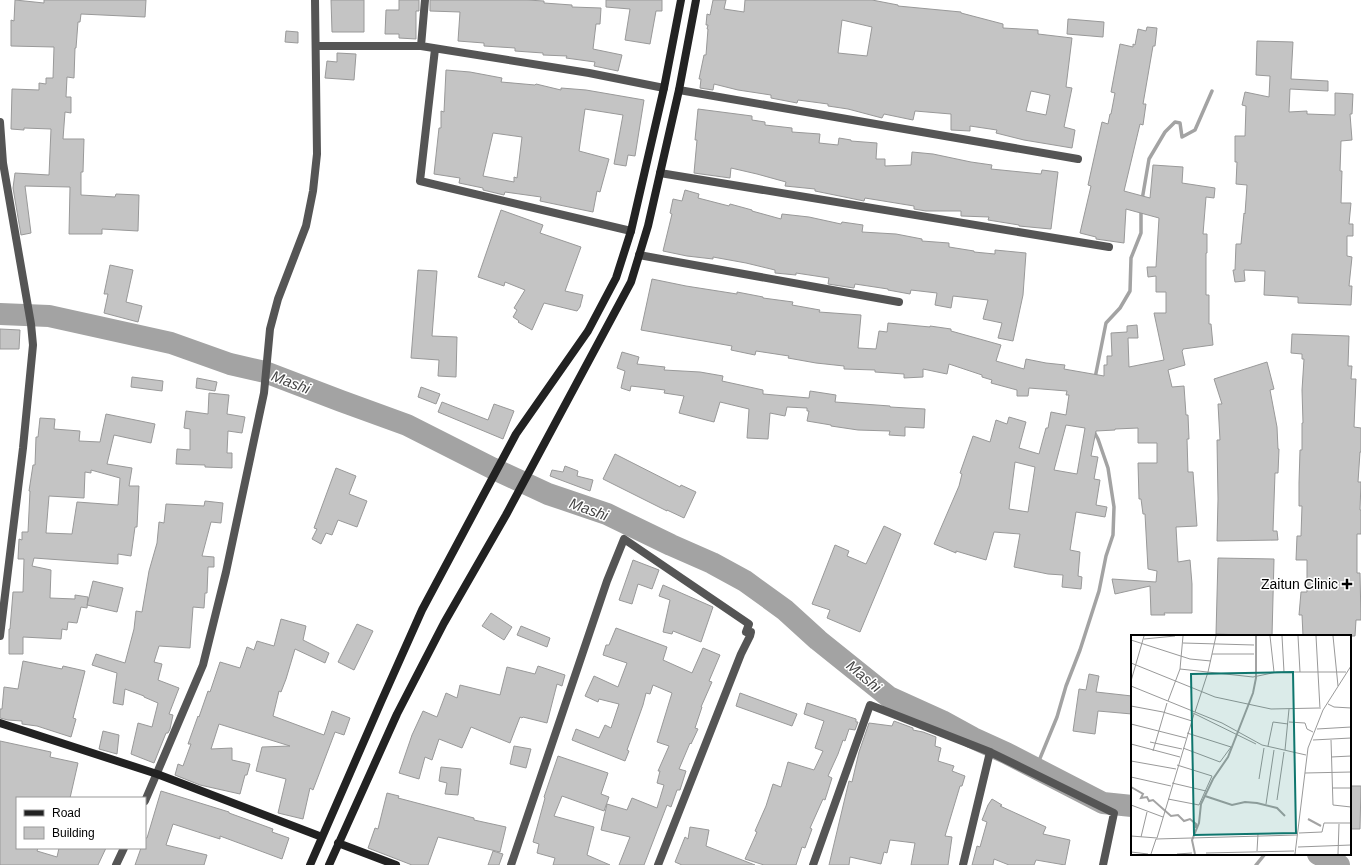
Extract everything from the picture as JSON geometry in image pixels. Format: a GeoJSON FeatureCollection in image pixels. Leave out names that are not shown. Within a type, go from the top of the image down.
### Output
{"type":"FeatureCollection","features":[{"type":"Feature","properties":{"kind":"main road"},"geometry":{"type":"LineString","coordinates":[[310,865],[422,610],[516,434],[588,331],[616,278],[631,231],[664,88],[681,0]]}},
{"type":"Feature","properties":{"kind":"main road"},"geometry":{"type":"LineString","coordinates":[[329,865],[397,714],[444,623],[506,515],[631,282],[648,226],[679,90],[696,0]]}},
{"type":"Feature","properties":{"kind":"main road"},"geometry":{"type":"LineString","coordinates":[[0,723],[157,774],[322,837]]}},
{"type":"Feature","properties":{"kind":"main road"},"geometry":{"type":"LineString","coordinates":[[338,843],[396,865]]}},
{"type":"Feature","properties":{"kind":"street"},"geometry":{"type":"LineString","coordinates":[[146,799],[203,665],[226,572],[264,393],[270,329],[278,299],[306,226],[313,191],[317,154],[315,0]]}},
{"type":"Feature","properties":{"kind":"street"},"geometry":{"type":"LineString","coordinates":[[421,46],[425,0]]}},
{"type":"Feature","properties":{"kind":"street"},"geometry":{"type":"LineString","coordinates":[[316,46],[421,46],[589,72],[664,88]]}},
{"type":"Feature","properties":{"kind":"street"},"geometry":{"type":"LineString","coordinates":[[435,49],[420,181],[631,231]]}},
{"type":"Feature","properties":{"kind":"street"},"geometry":{"type":"LineString","coordinates":[[679,90],[1078,159]]}},
{"type":"Feature","properties":{"kind":"street"},"geometry":{"type":"LineString","coordinates":[[0,122],[1,164],[31,324],[33,345],[23,448],[0,636]]}},
{"type":"Feature","properties":{"kind":"street"},"geometry":{"type":"LineString","coordinates":[[660,173],[1109,247]]}},
{"type":"Feature","properties":{"kind":"street"},"geometry":{"type":"LineString","coordinates":[[639,255],[899,302]]}},
{"type":"Feature","properties":{"kind":"street"},"geometry":{"type":"LineString","coordinates":[[511,865],[607,581],[624,539],[749,624],[746,632],[751,632],[658,865]]}},
{"type":"Feature","properties":{"kind":"street"},"geometry":{"type":"LineString","coordinates":[[813,865],[870,705],[990,752],[1114,813],[1103,865]]}},
{"type":"Feature","properties":{"kind":"street"},"geometry":{"type":"LineString","coordinates":[[963,865],[990,752]]}},
{"type":"Feature","properties":{"kind":"street"},"geometry":{"type":"LineString","coordinates":[[116,865],[124,849]]}},
{"type":"Feature","properties":{"kind":"building"},"geometry":{"type":"Polygon","coordinates":[[[15,0],[44,3],[44,0],[146,0],[145,17],[81,14],[80,22],[78,22],[75,48],[74,78],[67,77],[66,97],[71,97],[71,113],[65,112],[63,139],[84,139],[83,172],[81,172],[81,195],[115,197],[116,194],[139,195],[138,231],[102,229],[102,234],[69,234],[70,187],[25,186],[31,233],[21,235],[13,188],[15,173],[49,175],[51,129],[11,129],[12,89],[39,90],[39,83],[46,84],[46,78],[53,78],[54,47],[11,46],[11,20],[14,21],[15,0]]]}},
{"type":"Feature","properties":{"kind":"building"},"geometry":{"type":"Polygon","coordinates":[[[331,0],[364,0],[364,32],[332,32],[331,0]]]}},
{"type":"Feature","properties":{"kind":"building"},"geometry":{"type":"Polygon","coordinates":[[[399,0],[419,0],[419,11],[416,11],[416,39],[399,38],[399,34],[385,34],[386,10],[399,10],[399,0]]]}},
{"type":"Feature","properties":{"kind":"building"},"geometry":{"type":"Polygon","coordinates":[[[430,0],[527,0],[572,5],[572,7],[601,8],[600,24],[596,24],[593,49],[622,55],[618,71],[594,66],[595,62],[566,58],[567,56],[543,55],[543,53],[515,51],[515,48],[484,46],[484,43],[458,41],[460,12],[430,11],[430,0]]]}},
{"type":"Feature","properties":{"kind":"building"},"geometry":{"type":"Polygon","coordinates":[[[606,0],[662,0],[662,11],[656,11],[650,44],[625,40],[630,9],[606,7],[606,0]]]}},
{"type":"Feature","properties":{"kind":"building"},"geometry":{"type":"Polygon","coordinates":[[[713,0],[726,0],[724,9],[744,12],[745,0],[872,0],[898,6],[961,12],[1003,24],[1003,28],[1038,30],[1038,34],[1072,38],[1066,87],[1072,88],[1064,127],[1075,130],[1072,148],[1024,140],[996,133],[997,130],[970,126],[970,131],[951,130],[951,114],[915,111],[913,120],[884,114],[882,118],[848,109],[828,106],[828,104],[798,100],[797,103],[771,98],[771,95],[738,90],[714,84],[713,90],[700,88],[701,79],[699,79],[704,55],[706,55],[708,29],[708,25],[706,25],[707,14],[710,15],[713,0]],[[842,20],[838,53],[867,56],[872,27],[842,20]],[[1031,91],[1026,111],[1046,115],[1050,95],[1031,91]]]}},
{"type":"Feature","properties":{"kind":"building"},"geometry":{"type":"Polygon","coordinates":[[[1068,19],[1104,22],[1103,37],[1067,34],[1068,19]]]}},
{"type":"Feature","properties":{"kind":"building"},"geometry":{"type":"Polygon","coordinates":[[[1147,27],[1157,28],[1155,46],[1153,46],[1143,104],[1146,104],[1143,125],[1140,124],[1124,191],[1150,198],[1153,165],[1183,167],[1182,183],[1215,188],[1214,198],[1206,197],[1203,234],[1207,234],[1206,295],[1209,295],[1209,324],[1211,324],[1213,345],[1183,349],[1182,351],[1185,365],[1168,370],[1172,387],[1184,386],[1186,415],[1188,415],[1188,472],[1193,472],[1197,526],[1176,527],[1178,562],[1190,560],[1192,613],[1164,613],[1165,615],[1151,615],[1150,586],[1115,594],[1112,579],[1156,582],[1157,571],[1148,569],[1145,514],[1143,514],[1141,499],[1139,499],[1138,463],[1157,463],[1157,443],[1138,443],[1138,428],[1096,431],[1091,456],[1098,457],[1094,479],[1100,480],[1096,505],[1107,507],[1105,517],[1076,512],[1070,550],[1080,552],[1078,576],[1082,577],[1081,589],[1062,587],[1063,575],[1048,574],[1014,567],[1020,534],[994,532],[986,560],[956,551],[956,553],[934,544],[959,486],[962,474],[960,473],[973,436],[990,442],[996,420],[1007,424],[1009,417],[1026,422],[1019,448],[1039,454],[1046,428],[1048,428],[1051,412],[1066,415],[1069,395],[1066,395],[1067,391],[1029,388],[1028,396],[1017,396],[1017,390],[991,383],[992,380],[982,377],[982,375],[949,364],[947,374],[923,369],[923,377],[904,378],[904,374],[875,372],[875,370],[844,369],[844,366],[788,358],[789,356],[756,351],[755,355],[731,350],[732,346],[641,330],[652,279],[686,286],[737,294],[737,292],[763,298],[793,302],[792,305],[820,310],[819,312],[861,315],[858,348],[876,349],[879,331],[887,332],[888,323],[930,326],[951,329],[951,331],[1001,345],[996,361],[1024,369],[1026,359],[1065,365],[1064,369],[1104,376],[1104,365],[1107,365],[1107,356],[1112,356],[1111,333],[1127,332],[1127,326],[1137,325],[1138,338],[1128,338],[1129,367],[1164,360],[1154,313],[1166,313],[1166,292],[1156,292],[1156,276],[1148,277],[1147,267],[1156,267],[1159,218],[1126,209],[1124,243],[1096,239],[1096,237],[1080,233],[1091,186],[1088,185],[1102,122],[1108,124],[1111,114],[1115,93],[1111,92],[1120,44],[1133,47],[1133,44],[1135,45],[1138,29],[1146,31],[1147,27]],[[1066,425],[1054,470],[1077,474],[1085,428],[1066,425]],[[1015,462],[1009,509],[1028,512],[1035,467],[1015,462]]]}},
{"type":"Feature","properties":{"kind":"building"},"geometry":{"type":"Polygon","coordinates":[[[286,31],[298,32],[298,43],[285,42],[286,31]]]}},
{"type":"Feature","properties":{"kind":"building"},"geometry":{"type":"Polygon","coordinates":[[[1257,41],[1293,42],[1291,79],[1328,81],[1328,91],[1290,89],[1289,112],[1307,111],[1307,114],[1335,115],[1335,93],[1353,94],[1352,114],[1350,114],[1352,140],[1341,141],[1340,171],[1342,171],[1341,203],[1351,203],[1349,224],[1353,224],[1353,236],[1347,236],[1347,256],[1352,257],[1349,286],[1352,286],[1351,305],[1298,303],[1298,297],[1264,295],[1265,271],[1244,270],[1245,281],[1235,282],[1233,270],[1235,270],[1236,244],[1241,244],[1247,185],[1236,184],[1237,162],[1235,162],[1235,136],[1245,136],[1246,106],[1242,105],[1245,92],[1269,97],[1270,76],[1256,75],[1257,41]]]}},
{"type":"Feature","properties":{"kind":"building"},"geometry":{"type":"Polygon","coordinates":[[[337,53],[356,54],[354,80],[325,78],[327,61],[337,62],[337,53]]]}},
{"type":"Feature","properties":{"kind":"building"},"geometry":{"type":"Polygon","coordinates":[[[446,70],[470,72],[502,78],[501,82],[536,84],[561,90],[561,88],[586,90],[644,100],[635,156],[628,155],[626,166],[614,164],[623,115],[585,109],[579,151],[609,159],[600,192],[597,191],[593,212],[540,201],[541,197],[505,192],[504,195],[483,190],[483,188],[459,183],[460,178],[434,174],[439,128],[441,128],[441,111],[444,112],[446,70]],[[493,133],[483,176],[514,182],[514,177],[517,178],[522,137],[493,133]]]}},
{"type":"Feature","properties":{"kind":"building"},"geometry":{"type":"Polygon","coordinates":[[[698,109],[752,116],[752,120],[765,122],[765,125],[792,128],[792,132],[820,134],[819,143],[838,145],[839,138],[851,141],[877,143],[876,159],[885,159],[885,166],[911,165],[912,152],[933,154],[992,165],[991,169],[1041,174],[1042,170],[1058,172],[1051,229],[1019,226],[988,220],[989,217],[961,216],[961,211],[926,211],[914,209],[914,206],[865,198],[864,201],[815,191],[815,189],[785,186],[786,182],[731,168],[730,178],[694,173],[698,109]]]}},
{"type":"Feature","properties":{"kind":"building"},"geometry":{"type":"Polygon","coordinates":[[[685,190],[699,194],[698,198],[729,206],[730,204],[781,219],[782,214],[809,217],[841,224],[842,222],[863,225],[862,232],[896,234],[922,239],[922,241],[949,243],[949,247],[974,252],[995,254],[995,250],[1026,253],[1023,295],[1013,341],[998,338],[1002,323],[983,319],[988,300],[953,296],[951,308],[935,305],[937,293],[911,290],[910,294],[855,284],[854,288],[828,284],[829,278],[796,273],[796,275],[775,273],[775,270],[746,263],[713,257],[713,259],[687,256],[663,251],[672,214],[670,213],[673,199],[682,201],[685,190]]]}},
{"type":"Feature","properties":{"kind":"building"},"geometry":{"type":"Polygon","coordinates":[[[501,210],[543,225],[540,233],[581,247],[565,291],[583,295],[580,307],[577,311],[544,303],[532,330],[518,322],[519,321],[513,317],[517,310],[514,308],[525,290],[505,282],[504,286],[478,277],[501,210]]]}},
{"type":"Feature","properties":{"kind":"building"},"geometry":{"type":"Polygon","coordinates":[[[110,265],[133,270],[126,302],[142,306],[138,322],[104,313],[108,294],[104,294],[110,265]]]}},
{"type":"Feature","properties":{"kind":"building"},"geometry":{"type":"Polygon","coordinates":[[[418,270],[437,271],[432,336],[457,337],[456,377],[438,376],[439,360],[411,358],[418,270]]]}},
{"type":"Feature","properties":{"kind":"building"},"geometry":{"type":"Polygon","coordinates":[[[0,329],[20,330],[19,349],[0,349],[0,329]]]}},
{"type":"Feature","properties":{"kind":"building"},"geometry":{"type":"Polygon","coordinates":[[[1292,334],[1349,336],[1348,366],[1352,366],[1351,379],[1356,379],[1354,427],[1361,428],[1361,452],[1358,482],[1361,482],[1361,534],[1357,534],[1357,573],[1360,573],[1361,620],[1356,620],[1355,636],[1303,635],[1302,615],[1299,615],[1301,592],[1307,592],[1307,560],[1296,560],[1297,536],[1301,536],[1302,506],[1299,506],[1299,483],[1300,450],[1302,450],[1302,390],[1304,359],[1302,359],[1302,354],[1291,353],[1292,334]]]}},
{"type":"Feature","properties":{"kind":"building"},"geometry":{"type":"Polygon","coordinates":[[[622,352],[639,357],[637,364],[665,367],[664,370],[700,372],[723,376],[722,381],[763,390],[763,394],[809,398],[810,391],[836,395],[835,402],[925,409],[924,428],[905,427],[905,436],[889,435],[890,431],[858,430],[807,421],[809,411],[807,411],[807,408],[787,407],[785,416],[770,413],[768,439],[747,438],[749,409],[720,402],[714,422],[679,413],[684,396],[664,393],[665,390],[631,386],[630,391],[621,388],[625,371],[617,368],[622,352]]]}},
{"type":"Feature","properties":{"kind":"building"},"geometry":{"type":"Polygon","coordinates":[[[1267,362],[1274,389],[1270,390],[1277,427],[1279,449],[1278,473],[1275,473],[1273,531],[1277,531],[1278,540],[1217,541],[1217,440],[1220,440],[1218,404],[1222,404],[1214,379],[1267,362]]]}},
{"type":"Feature","properties":{"kind":"building"},"geometry":{"type":"Polygon","coordinates":[[[132,377],[163,381],[162,391],[131,387],[132,377]]]}},
{"type":"Feature","properties":{"kind":"building"},"geometry":{"type":"Polygon","coordinates":[[[197,378],[217,382],[215,391],[196,388],[197,378]]]}},
{"type":"Feature","properties":{"kind":"building"},"geometry":{"type":"Polygon","coordinates":[[[421,387],[440,394],[436,404],[418,397],[421,387]]]}},
{"type":"Feature","properties":{"kind":"building"},"geometry":{"type":"Polygon","coordinates":[[[209,393],[229,395],[227,414],[245,417],[242,433],[228,431],[227,453],[232,453],[232,468],[176,464],[177,449],[190,450],[190,429],[184,428],[186,411],[208,414],[209,393]]]}},
{"type":"Feature","properties":{"kind":"building"},"geometry":{"type":"Polygon","coordinates":[[[442,402],[488,420],[494,404],[514,411],[503,439],[438,412],[442,402]]]}},
{"type":"Feature","properties":{"kind":"building"},"geometry":{"type":"Polygon","coordinates":[[[106,414],[155,424],[151,443],[114,435],[107,464],[132,468],[129,486],[139,486],[137,527],[135,527],[131,556],[118,554],[118,564],[34,558],[32,566],[51,570],[50,598],[75,599],[75,595],[88,597],[87,608],[81,607],[77,623],[68,622],[67,630],[62,629],[61,639],[23,637],[23,654],[9,654],[9,629],[13,592],[23,592],[24,559],[18,559],[19,539],[22,540],[22,532],[28,532],[29,491],[33,465],[35,465],[36,437],[38,437],[40,418],[55,419],[54,429],[80,431],[79,441],[100,442],[106,414]],[[91,470],[91,473],[85,472],[84,498],[49,496],[46,533],[72,534],[77,502],[118,505],[120,478],[91,470]]]}},
{"type":"Feature","properties":{"kind":"building"},"geometry":{"type":"Polygon","coordinates":[[[615,454],[680,487],[681,485],[696,492],[684,518],[603,479],[615,454]]]}},
{"type":"Feature","properties":{"kind":"building"},"geometry":{"type":"Polygon","coordinates":[[[565,466],[578,471],[577,476],[593,480],[590,491],[550,476],[552,470],[563,472],[565,466]]]}},
{"type":"Feature","properties":{"kind":"building"},"geometry":{"type":"Polygon","coordinates":[[[336,468],[356,476],[349,494],[367,501],[357,527],[338,520],[332,535],[326,533],[321,544],[312,539],[317,529],[314,528],[336,468]]]}},
{"type":"Feature","properties":{"kind":"building"},"geometry":{"type":"Polygon","coordinates":[[[205,501],[223,503],[221,523],[211,522],[202,556],[214,557],[214,567],[208,567],[207,593],[205,593],[204,608],[193,607],[190,648],[159,646],[154,662],[162,664],[158,680],[179,688],[169,714],[173,715],[170,729],[168,733],[166,733],[154,763],[131,754],[138,723],[152,727],[158,703],[125,689],[123,705],[113,703],[117,673],[92,665],[96,654],[125,663],[134,629],[136,611],[142,612],[149,571],[157,543],[159,522],[164,523],[166,504],[204,506],[205,501]]]}},
{"type":"Feature","properties":{"kind":"building"},"geometry":{"type":"Polygon","coordinates":[[[884,526],[901,534],[860,632],[827,618],[830,610],[812,604],[835,545],[849,551],[847,556],[866,564],[884,526]]]}},
{"type":"Feature","properties":{"kind":"building"},"geometry":{"type":"Polygon","coordinates":[[[1218,558],[1274,559],[1272,635],[1216,634],[1218,558]]]}},
{"type":"Feature","properties":{"kind":"building"},"geometry":{"type":"Polygon","coordinates":[[[633,560],[659,570],[652,589],[638,584],[632,604],[619,600],[633,560]]]}},
{"type":"Feature","properties":{"kind":"building"},"geometry":{"type":"Polygon","coordinates":[[[93,581],[123,588],[117,612],[87,605],[93,581]]]}},
{"type":"Feature","properties":{"kind":"building"},"geometry":{"type":"Polygon","coordinates":[[[663,585],[713,607],[701,642],[673,631],[672,634],[663,632],[670,600],[659,596],[663,585]]]}},
{"type":"Feature","properties":{"kind":"building"},"geometry":{"type":"Polygon","coordinates":[[[491,613],[512,627],[504,640],[482,626],[491,613]]]}},
{"type":"Feature","properties":{"kind":"building"},"geometry":{"type":"Polygon","coordinates":[[[281,619],[306,626],[303,640],[329,653],[325,663],[295,649],[286,679],[281,692],[279,691],[273,716],[324,735],[332,711],[350,718],[344,735],[335,732],[313,790],[310,788],[303,819],[278,813],[286,779],[256,771],[262,747],[290,746],[219,724],[211,749],[232,748],[232,760],[250,764],[247,775],[245,775],[240,794],[200,785],[175,775],[178,764],[183,766],[191,744],[188,744],[208,691],[210,692],[220,662],[240,668],[247,647],[254,650],[257,641],[274,646],[281,619]]]}},
{"type":"Feature","properties":{"kind":"building"},"geometry":{"type":"Polygon","coordinates":[[[357,624],[373,631],[354,670],[338,662],[357,624]]]}},
{"type":"Feature","properties":{"kind":"building"},"geometry":{"type":"Polygon","coordinates":[[[521,626],[550,638],[547,647],[517,635],[521,626]]]}},
{"type":"Feature","properties":{"kind":"building"},"geometry":{"type":"Polygon","coordinates":[[[616,628],[667,647],[663,660],[692,673],[703,648],[720,655],[709,681],[712,682],[701,707],[695,728],[698,729],[691,744],[690,743],[679,769],[686,771],[680,790],[677,790],[671,807],[667,805],[644,865],[619,865],[630,837],[601,830],[607,804],[627,810],[632,798],[657,808],[664,785],[657,783],[660,771],[658,771],[669,746],[657,742],[672,693],[653,685],[650,694],[646,693],[627,750],[629,751],[625,761],[572,740],[576,729],[599,738],[605,725],[611,728],[619,704],[599,699],[598,702],[585,696],[594,676],[618,687],[627,663],[603,655],[606,645],[609,645],[616,628]]]}},
{"type":"Feature","properties":{"kind":"building"},"geometry":{"type":"Polygon","coordinates":[[[23,661],[62,669],[63,666],[85,671],[73,718],[76,719],[71,737],[37,726],[22,724],[22,721],[0,718],[4,687],[18,689],[23,661]]]}},
{"type":"Feature","properties":{"kind":"building"},"geometry":{"type":"Polygon","coordinates":[[[538,666],[565,675],[562,686],[557,684],[547,723],[520,717],[510,743],[471,727],[462,748],[439,739],[432,760],[425,757],[419,779],[399,773],[412,735],[423,711],[437,717],[446,693],[457,698],[460,685],[500,695],[507,667],[535,674],[538,666]]]}},
{"type":"Feature","properties":{"kind":"building"},"geometry":{"type":"Polygon","coordinates":[[[1089,674],[1099,676],[1096,692],[1131,696],[1131,714],[1098,711],[1095,734],[1073,731],[1079,689],[1086,690],[1089,674]]]}},
{"type":"Feature","properties":{"kind":"building"},"geometry":{"type":"Polygon","coordinates":[[[740,693],[797,714],[792,726],[736,706],[740,693]]]}},
{"type":"Feature","properties":{"kind":"building"},"geometry":{"type":"Polygon","coordinates":[[[807,703],[856,719],[856,722],[858,722],[855,730],[849,729],[845,741],[843,740],[828,776],[832,778],[825,800],[823,799],[810,828],[812,829],[805,848],[802,847],[796,865],[764,865],[745,859],[757,832],[755,831],[766,806],[773,784],[781,787],[788,762],[814,770],[823,751],[815,748],[824,721],[804,714],[807,703]]]}},
{"type":"Feature","properties":{"kind":"building"},"geometry":{"type":"Polygon","coordinates":[[[894,721],[913,728],[913,730],[936,737],[935,746],[941,748],[938,761],[954,766],[952,771],[965,776],[962,786],[960,786],[945,836],[952,837],[948,865],[911,865],[915,843],[890,840],[887,853],[884,852],[881,864],[850,857],[849,865],[829,865],[849,781],[852,782],[859,752],[869,723],[892,726],[894,721]]]}},
{"type":"Feature","properties":{"kind":"building"},"geometry":{"type":"Polygon","coordinates":[[[103,731],[119,735],[117,754],[99,749],[103,731]]]}},
{"type":"Feature","properties":{"kind":"building"},"geometry":{"type":"Polygon","coordinates":[[[0,741],[51,752],[50,757],[78,763],[70,797],[16,797],[16,849],[38,849],[37,851],[57,857],[59,849],[106,849],[98,865],[0,865],[0,741]]]}},
{"type":"Feature","properties":{"kind":"building"},"geometry":{"type":"Polygon","coordinates":[[[514,746],[531,749],[526,768],[510,764],[514,746]]]}},
{"type":"Feature","properties":{"kind":"building"},"geometry":{"type":"Polygon","coordinates":[[[558,756],[608,773],[601,794],[609,797],[604,811],[562,796],[554,816],[594,827],[587,855],[610,865],[553,865],[555,858],[537,853],[539,844],[533,842],[545,798],[544,797],[558,756]]]}},
{"type":"Feature","properties":{"kind":"building"},"geometry":{"type":"Polygon","coordinates":[[[441,767],[461,769],[458,795],[445,794],[447,783],[439,781],[441,767]]]}},
{"type":"Feature","properties":{"kind":"building"},"geometry":{"type":"Polygon","coordinates":[[[1351,786],[1361,786],[1360,829],[1351,829],[1351,786]]]}},
{"type":"Feature","properties":{"kind":"building"},"geometry":{"type":"Polygon","coordinates":[[[161,791],[229,812],[273,829],[272,832],[289,838],[282,859],[220,836],[220,839],[173,824],[166,845],[207,855],[204,865],[135,865],[141,849],[146,849],[147,838],[161,791]]]}},
{"type":"Feature","properties":{"kind":"building"},"geometry":{"type":"Polygon","coordinates":[[[387,793],[399,796],[398,798],[474,818],[474,820],[506,827],[500,852],[438,837],[428,865],[412,865],[368,848],[375,828],[378,829],[387,793]]]}},
{"type":"Feature","properties":{"kind":"building"},"geometry":{"type":"Polygon","coordinates":[[[992,799],[1002,805],[1000,806],[1046,827],[1043,834],[1070,840],[1065,865],[1036,860],[1034,865],[1009,865],[994,859],[993,865],[972,865],[977,846],[980,847],[987,822],[982,820],[992,799]]]}},
{"type":"Feature","properties":{"kind":"building"},"geometry":{"type":"Polygon","coordinates":[[[690,827],[709,830],[706,846],[755,865],[682,865],[675,862],[685,837],[688,839],[690,827]]]}},
{"type":"Feature","properties":{"kind":"building"},"geometry":{"type":"Polygon","coordinates":[[[493,851],[503,854],[499,865],[488,865],[493,851]]]}},
{"type":"Feature","properties":{"kind":"waterway"},"geometry":{"type":"LineString","coordinates":[[1142,200],[1149,159],[1165,132],[1175,122],[1180,123],[1182,137],[1195,130],[1212,91]]}},
{"type":"Feature","properties":{"kind":"waterway"},"geometry":{"type":"LineString","coordinates":[[1095,378],[1106,323],[1120,308],[1130,291],[1131,258],[1141,233],[1141,208]]}},
{"type":"Feature","properties":{"kind":"waterway","name":"Mashi"},"geometry":{"type":"LineString","coordinates":[[0,314],[49,316],[171,343],[230,364],[265,372],[407,425],[492,468],[548,494],[607,514],[712,563],[745,581],[785,610],[818,640],[889,697],[942,721],[1103,803],[1131,806]]}},
{"type":"Feature","properties":{"kind":"waterway"},"geometry":{"type":"LineString","coordinates":[[1036,768],[1057,717],[1066,686],[1080,650],[1099,591],[1106,556],[1113,535],[1114,507],[1108,468],[1098,439],[1093,430]]}},
{"type":"Feature","properties":{"kind":"waterway"},"geometry":{"type":"LineString","coordinates":[[1256,865],[1264,855]]}},
{"type":"Feature","properties":{"kind":"waterway","name":"Mashi"},"geometry":{"type":"LineString","coordinates":[[1320,855],[1339,865]]}},
{"type":"Feature","properties":{"kind":"place","name":"Zaitun Clinic"},"geometry":{"type":"Point","coordinates":[1347,584]}}]}
